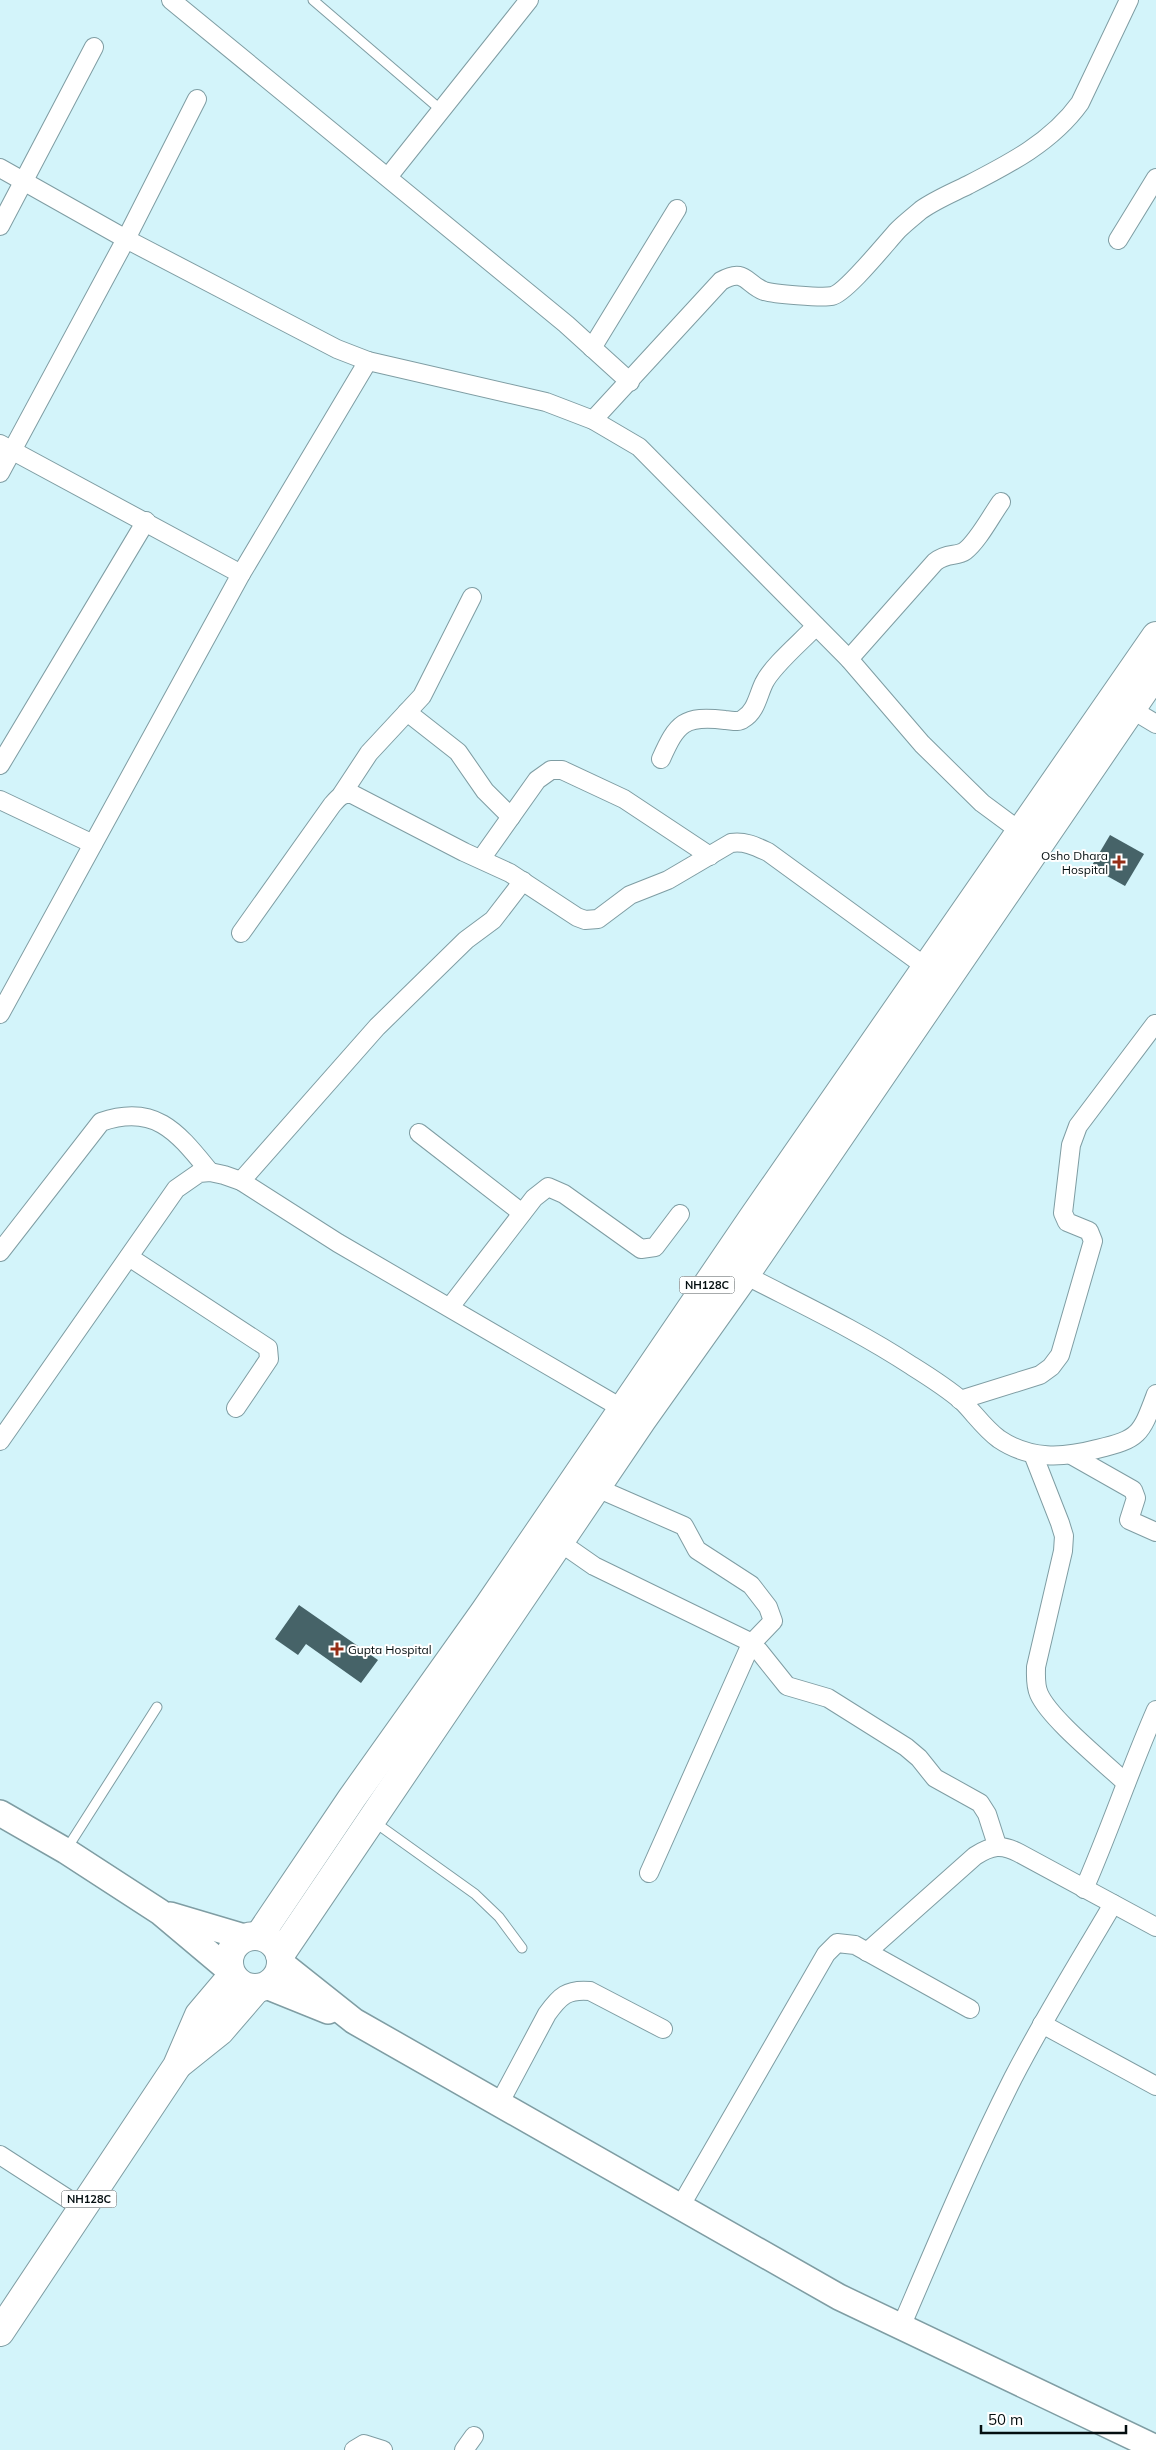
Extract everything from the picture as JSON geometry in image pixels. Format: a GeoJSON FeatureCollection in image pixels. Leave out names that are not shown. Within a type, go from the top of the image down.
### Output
{"type":"FeatureCollection","features":[{"type":"Feature","properties":{"kind":"highway","name":"NH128C"},"geometry":{"type":"LineString","coordinates":[[177,2066],[220,2031],[262,1987],[279,1973],[281,1959],[370,1820],[561,1543],[642,1420],[745,1275],[1029,838],[1156,636]]}},
{"type":"Feature","properties":{"kind":"highway","name":"NH128C"},"geometry":{"type":"LineString","coordinates":[[0,2332],[177,2066],[199,2015],[230,1972],[228,1956],[234,1945],[252,1936],[486,1611],[926,967],[1131,709],[1156,673]]}},
{"type":"Feature","properties":{"kind":"highway"},"geometry":{"type":"LineString","coordinates":[[252,1936],[273,1942],[281,1959]]}},
{"type":"Feature","properties":{"kind":"highway"},"geometry":{"type":"LineString","coordinates":[[230,1972],[242,1986],[262,1987]]}},
{"type":"Feature","properties":{"kind":"street"},"geometry":{"type":"LineString","coordinates":[[171,0],[189,6],[630,382]]}},
{"type":"Feature","properties":{"kind":"street"},"geometry":{"type":"LineString","coordinates":[[388,177],[529,0]]}},
{"type":"Feature","properties":{"kind":"street"},"geometry":{"type":"LineString","coordinates":[[593,420],[721,281],[729,277],[746,277],[764,291],[820,297],[839,294],[900,228],[922,210],[1009,164],[1053,134],[1080,104],[1129,0]]}},
{"type":"Feature","properties":{"kind":"street"},"geometry":{"type":"LineString","coordinates":[[0,226],[94,46]]}},
{"type":"Feature","properties":{"kind":"street"},"geometry":{"type":"LineString","coordinates":[[0,472],[5,447],[126,239],[197,99]]}},
{"type":"Feature","properties":{"kind":"street"},"geometry":{"type":"LineString","coordinates":[[0,168],[126,239],[337,349],[368,361],[546,402],[593,420],[639,447],[849,659],[922,744],[982,803],[1029,838]]}},
{"type":"Feature","properties":{"kind":"street"},"geometry":{"type":"LineString","coordinates":[[1118,240],[1156,178]]}},
{"type":"Feature","properties":{"kind":"street"},"geometry":{"type":"LineString","coordinates":[[592,348],[677,209]]}},
{"type":"Feature","properties":{"kind":"street"},"geometry":{"type":"LineString","coordinates":[[0,1014],[241,574],[368,361]]}},
{"type":"Feature","properties":{"kind":"street"},"geometry":{"type":"LineString","coordinates":[[5,447],[146,521],[241,574]]}},
{"type":"Feature","properties":{"kind":"street"},"geometry":{"type":"LineString","coordinates":[[849,659],[935,562],[945,555],[958,554],[967,549],[1001,502]]}},
{"type":"Feature","properties":{"kind":"street"},"geometry":{"type":"LineString","coordinates":[[0,765],[146,521]]}},
{"type":"Feature","properties":{"kind":"street"},"geometry":{"type":"LineString","coordinates":[[241,933],[332,805],[342,794],[369,753],[422,696],[472,597]]}},
{"type":"Feature","properties":{"kind":"street"},"geometry":{"type":"LineString","coordinates":[[661,759],[673,733],[682,723],[708,717],[737,721],[744,719],[754,707],[768,676],[816,626]]}},
{"type":"Feature","properties":{"kind":"street"},"geometry":{"type":"LineString","coordinates":[[1131,709],[1156,724]]}},
{"type":"Feature","properties":{"kind":"street"},"geometry":{"type":"LineString","coordinates":[[407,712],[458,752],[473,776],[511,817]]}},
{"type":"Feature","properties":{"kind":"street"},"geometry":{"type":"LineString","coordinates":[[481,859],[537,780],[551,770],[562,770],[624,799],[710,856]]}},
{"type":"Feature","properties":{"kind":"street"},"geometry":{"type":"LineString","coordinates":[[342,794],[352,794],[481,859],[523,882],[578,917],[593,921],[630,895],[668,880],[731,843],[740,842],[768,852],[926,967]]}},
{"type":"Feature","properties":{"kind":"street"},"geometry":{"type":"LineString","coordinates":[[0,800],[93,844]]}},
{"type":"Feature","properties":{"kind":"street"},"geometry":{"type":"LineString","coordinates":[[241,1181],[378,1027],[466,940],[493,920],[523,882]]}},
{"type":"Feature","properties":{"kind":"street"},"geometry":{"type":"LineString","coordinates":[[960,1400],[1040,1376],[1051,1367],[1060,1354],[1093,1242],[1089,1231],[1064,1218],[1063,1206],[1073,1136],[1083,1116],[1155,1024]]}},
{"type":"Feature","properties":{"kind":"street"},"geometry":{"type":"LineString","coordinates":[[0,1252],[101,1122],[131,1115],[148,1118],[162,1124],[175,1131],[210,1172]]}},
{"type":"Feature","properties":{"kind":"street"},"geometry":{"type":"LineString","coordinates":[[418,1133],[522,1212]]}},
{"type":"Feature","properties":{"kind":"street"},"geometry":{"type":"LineString","coordinates":[[0,1441],[176,1189],[199,1173],[210,1172],[241,1181],[338,1243],[623,1409]]}},
{"type":"Feature","properties":{"kind":"street"},"geometry":{"type":"LineString","coordinates":[[450,1307],[522,1212],[548,1187],[554,1188],[642,1249],[655,1247],[680,1214]]}},
{"type":"Feature","properties":{"kind":"street"},"geometry":{"type":"LineString","coordinates":[[129,1257],[268,1348],[269,1359],[236,1408]]}},
{"type":"Feature","properties":{"kind":"street"},"geometry":{"type":"LineString","coordinates":[[745,1275],[879,1345],[960,1400],[998,1438],[1014,1447],[1033,1454],[1073,1456],[1118,1444],[1140,1432],[1156,1394]]}},
{"type":"Feature","properties":{"kind":"street"},"geometry":{"type":"LineString","coordinates":[[1033,1454],[1064,1536],[1063,1551],[1036,1667],[1035,1682],[1043,1702],[1057,1718],[1126,1783]]}},
{"type":"Feature","properties":{"kind":"street"},"geometry":{"type":"LineString","coordinates":[[1073,1456],[1133,1490],[1136,1498],[1129,1520],[1156,1532]]}},
{"type":"Feature","properties":{"kind":"street"},"geometry":{"type":"LineString","coordinates":[[597,1488],[684,1526],[697,1550],[751,1585],[768,1607],[773,1621],[751,1644],[649,1874]]}},
{"type":"Feature","properties":{"kind":"street"},"geometry":{"type":"LineString","coordinates":[[561,1543],[594,1566],[751,1644],[787,1686],[828,1698],[906,1747],[919,1758],[935,1778],[980,1803],[987,1814],[997,1845]]}},
{"type":"Feature","properties":{"kind":"street"},"geometry":{"type":"LineString","coordinates":[[1084,1889],[1107,1837],[1126,1783],[1156,1710]]}},
{"type":"Feature","properties":{"kind":"street"},"geometry":{"type":"LineString","coordinates":[[0,1813],[66,1851],[160,1912],[230,1972]]}},
{"type":"Feature","properties":{"kind":"street"},"geometry":{"type":"LineString","coordinates":[[867,1952],[975,1856],[997,1845],[1012,1849],[1156,1927]]}},
{"type":"Feature","properties":{"kind":"street"},"geometry":{"type":"LineString","coordinates":[[901,2327],[978,2150],[1042,2024],[1113,1904]]}},
{"type":"Feature","properties":{"kind":"street"},"geometry":{"type":"LineString","coordinates":[[160,1912],[252,1936]]}},
{"type":"Feature","properties":{"kind":"street"},"geometry":{"type":"LineString","coordinates":[[680,2206],[826,1954],[837,1943],[854,1945],[970,2009]]}},
{"type":"Feature","properties":{"kind":"street"},"geometry":{"type":"LineString","coordinates":[[281,1959],[354,2021]]}},
{"type":"Feature","properties":{"kind":"street"},"geometry":{"type":"LineString","coordinates":[[262,1987],[354,2021],[839,2297],[1156,2448]]}},
{"type":"Feature","properties":{"kind":"street"},"geometry":{"type":"LineString","coordinates":[[499,2104],[548,2014],[556,2002],[567,1993],[576,1990],[590,1991],[663,2029]]}},
{"type":"Feature","properties":{"kind":"street"},"geometry":{"type":"LineString","coordinates":[[1042,2024],[1156,2086]]}},
{"type":"Feature","properties":{"kind":"street"},"geometry":{"type":"LineString","coordinates":[[0,2154],[82,2208]]}},
{"type":"Feature","properties":{"kind":"street"},"geometry":{"type":"LineString","coordinates":[[354,2450],[364,2444],[383,2450]]}},
{"type":"Feature","properties":{"kind":"lane"},"geometry":{"type":"LineString","coordinates":[[313,0],[441,110]]}},
{"type":"Feature","properties":{"kind":"lane"},"geometry":{"type":"LineString","coordinates":[[66,1851],[157,1707]]}},
{"type":"Feature","properties":{"kind":"lane"},"geometry":{"type":"LineString","coordinates":[[370,1820],[475,1894],[499,1917],[522,1948]]}},
{"type":"Feature","properties":{"kind":"building"},"geometry":{"type":"Polygon","coordinates":[[[1110,835],[1144,854],[1125,886],[1091,867],[1110,835]]]}},
{"type":"Feature","properties":{"kind":"building"},"geometry":{"type":"Polygon","coordinates":[[[299,1605],[378,1660],[361,1683],[306,1644],[298,1655],[275,1639],[299,1605]]]}},
{"type":"Feature","properties":{"kind":"place","name":"Osho Dhara Hospital"},"geometry":{"type":"Point","coordinates":[1119,862]}},
{"type":"Feature","properties":{"kind":"place","name":"Gupta Hospital"},"geometry":{"type":"Point","coordinates":[337,1649]}}]}
